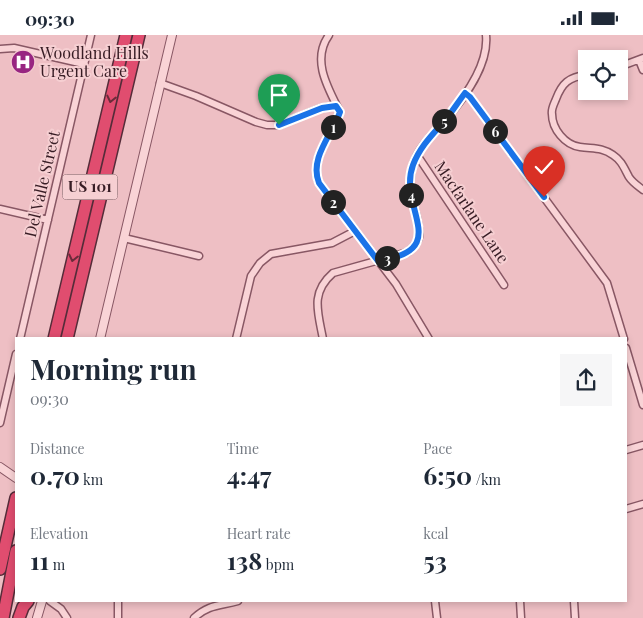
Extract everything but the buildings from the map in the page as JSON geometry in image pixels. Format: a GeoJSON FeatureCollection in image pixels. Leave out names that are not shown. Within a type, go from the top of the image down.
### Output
{"type":"FeatureCollection","features":[{"type":"Feature","properties":{"kind":"highway","name":"US 101"},"geometry":{"type":"LineString","coordinates":[[54,337],[126,35]]}},
{"type":"Feature","properties":{"kind":"highway","name":"US 101"},"geometry":{"type":"LineString","coordinates":[[67,337],[139,35]]}},
{"type":"Feature","properties":{"kind":"highway"},"geometry":{"type":"LineString","coordinates":[[0,569],[15,502]]}},
{"type":"Feature","properties":{"kind":"highway"},"geometry":{"type":"LineString","coordinates":[[3,618],[15,556]]}},
{"type":"Feature","properties":{"kind":"highway"},"geometry":{"type":"LineString","coordinates":[[19,618],[27,602]]}},
{"type":"Feature","properties":{"kind":"street","name":"Del Valle Street"},"geometry":{"type":"LineString","coordinates":[[20,337],[91,35]]}},
{"type":"Feature","properties":{"kind":"street"},"geometry":{"type":"LineString","coordinates":[[100,337],[172,35]]}},
{"type":"Feature","properties":{"kind":"street"},"geometry":{"type":"LineString","coordinates":[[329,35],[321,56],[321,66],[323,77],[340,112],[317,160],[317,177],[319,183],[396,284],[428,337]]}},
{"type":"Feature","properties":{"kind":"street"},"geometry":{"type":"LineString","coordinates":[[323,337],[317,294],[324,281],[332,273],[408,252],[414,247],[419,237],[419,227],[410,191],[412,166],[424,143],[447,118],[480,68],[486,54],[486,35]]}},
{"type":"Feature","properties":{"kind":"street"},"geometry":{"type":"LineString","coordinates":[[0,49],[14,48],[84,64]]}},
{"type":"Feature","properties":{"kind":"street"},"geometry":{"type":"LineString","coordinates":[[628,64],[641,59],[643,70]]}},
{"type":"Feature","properties":{"kind":"street"},"geometry":{"type":"LineString","coordinates":[[578,76],[566,81],[562,86],[552,111],[556,129],[571,144],[580,147],[595,147],[612,154],[619,159],[630,178],[643,190]]}},
{"type":"Feature","properties":{"kind":"street"},"geometry":{"type":"LineString","coordinates":[[160,83],[267,125],[279,125],[322,108],[336,106]]}},
{"type":"Feature","properties":{"kind":"street"},"geometry":{"type":"LineString","coordinates":[[465,93],[470,97],[607,283],[623,337]]}},
{"type":"Feature","properties":{"kind":"street","name":"Macfarlane Lane"},"geometry":{"type":"LineString","coordinates":[[417,155],[504,285]]}},
{"type":"Feature","properties":{"kind":"street"},"geometry":{"type":"LineString","coordinates":[[0,209],[48,220]]}},
{"type":"Feature","properties":{"kind":"street"},"geometry":{"type":"LineString","coordinates":[[236,337],[251,276],[260,263],[271,254],[332,243],[355,231]]}},
{"type":"Feature","properties":{"kind":"street"},"geometry":{"type":"LineString","coordinates":[[124,238],[199,256]]}},
{"type":"Feature","properties":{"kind":"street"},"geometry":{"type":"LineString","coordinates":[[627,351],[643,405]]}},
{"type":"Feature","properties":{"kind":"street"},"geometry":{"type":"LineString","coordinates":[[0,423],[15,358]]}},
{"type":"Feature","properties":{"kind":"street"},"geometry":{"type":"LineString","coordinates":[[627,450],[643,445]]}},
{"type":"Feature","properties":{"kind":"street"},"geometry":{"type":"LineString","coordinates":[[0,467],[15,477]]}},
{"type":"Feature","properties":{"kind":"street"},"geometry":{"type":"LineString","coordinates":[[627,509],[643,503]]}},
{"type":"Feature","properties":{"kind":"street"},"geometry":{"type":"LineString","coordinates":[[37,618],[42,602]]}},
{"type":"Feature","properties":{"kind":"street"},"geometry":{"type":"LineString","coordinates":[[51,602],[61,609],[67,618]]}},
{"type":"Feature","properties":{"kind":"street"},"geometry":{"type":"LineString","coordinates":[[118,602],[118,618]]}},
{"type":"Feature","properties":{"kind":"street"},"geometry":{"type":"LineString","coordinates":[[194,618],[200,612],[213,605],[232,602]]}},
{"type":"Feature","properties":{"kind":"street"},"geometry":{"type":"LineString","coordinates":[[436,602],[437,618]]}},
{"type":"Feature","properties":{"kind":"street"},"geometry":{"type":"LineString","coordinates":[[520,602],[520,618]]}},
{"type":"Feature","properties":{"kind":"street"},"geometry":{"type":"LineString","coordinates":[[574,602],[575,618]]}},
{"type":"Feature","properties":{"kind":"place","name":"Woodland Hills Urgent Care"},"geometry":{"type":"Point","coordinates":[23,62]}},
{"type":"Feature","properties":{"kind":"route"},"geometry":{"type":"LineString","coordinates":[[279,125],[322,108],[336,106],[338,108],[340,112],[337,120],[317,160],[317,177],[319,183],[378,261],[408,252],[414,247],[419,237],[419,227],[410,191],[412,166],[424,143],[447,118],[465,93],[470,97],[544,197]]}}]}
